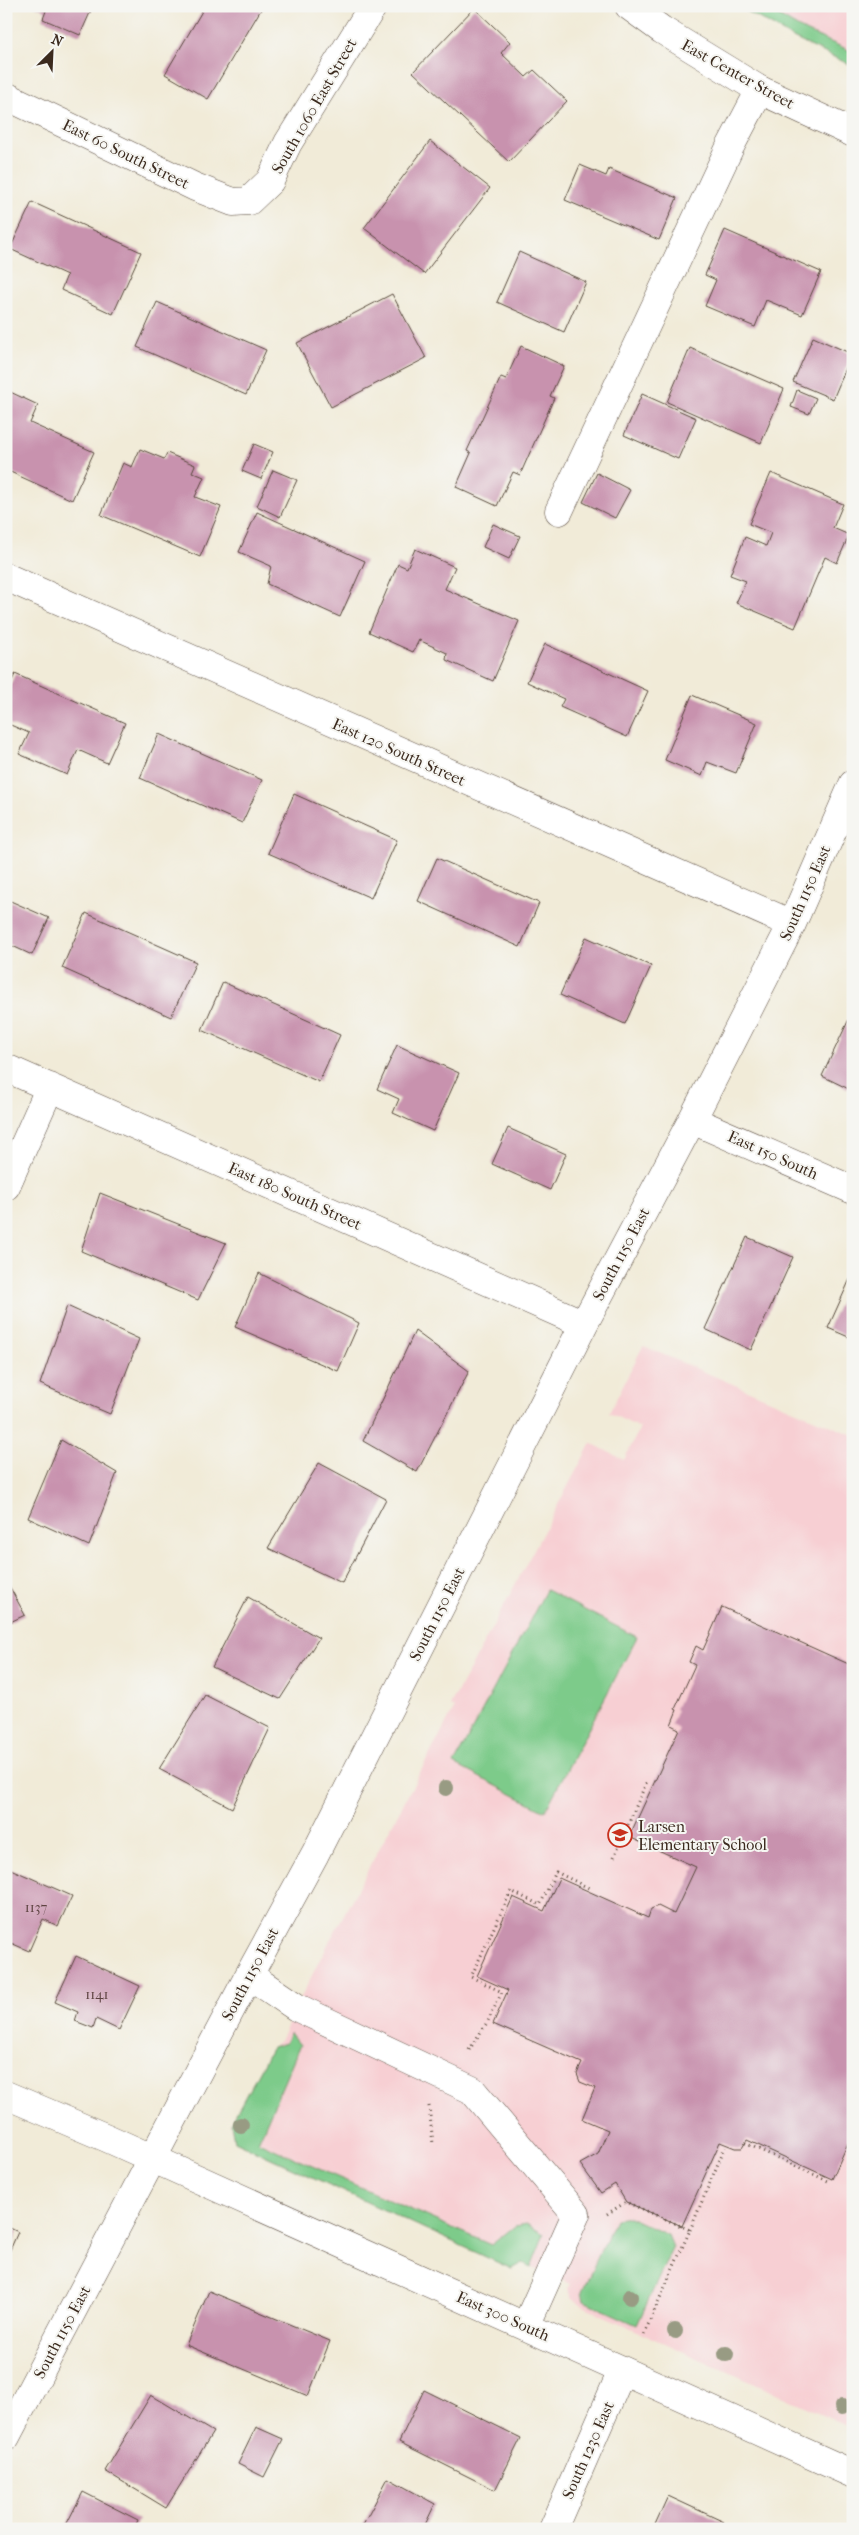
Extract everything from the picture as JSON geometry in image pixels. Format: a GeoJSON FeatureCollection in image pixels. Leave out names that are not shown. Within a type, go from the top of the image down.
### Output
{"type":"FeatureCollection","features":[{"type":"Feature","properties":{"kind":"street","name":"South 1060 East Street"},"geometry":{"type":"LineString","coordinates":[[248,201],[270,181],[288,143],[373,6]]}},
{"type":"Feature","properties":{"kind":"street","name":"East Center Street"},"geometry":{"type":"LineString","coordinates":[[629,6],[662,30],[760,90],[853,132]]}},
{"type":"Feature","properties":{"kind":"street"},"geometry":{"type":"LineString","coordinates":[[559,511],[730,147],[760,90]]}},
{"type":"Feature","properties":{"kind":"street","name":"East 60 South Street"},"geometry":{"type":"LineString","coordinates":[[6,96],[196,188],[233,202],[248,201]]}},
{"type":"Feature","properties":{"kind":"street","name":"East 120 South Street"},"geometry":{"type":"LineString","coordinates":[[6,578],[792,924]]}},
{"type":"Feature","properties":{"kind":"street","name":"South 1150 East"},"geometry":{"type":"LineString","coordinates":[[6,2437],[249,1975],[316,1854],[584,1324],[692,1120],[792,924],[853,784]]}},
{"type":"Feature","properties":{"kind":"street","name":"East 180 South Street"},"geometry":{"type":"LineString","coordinates":[[6,1068],[584,1324]]}},
{"type":"Feature","properties":{"kind":"street"},"geometry":{"type":"LineString","coordinates":[[6,1186],[50,1087]]}},
{"type":"Feature","properties":{"kind":"street","name":"East 150 South"},"geometry":{"type":"LineString","coordinates":[[692,1120],[853,1190]]}},
{"type":"Feature","properties":{"kind":"street"},"geometry":{"type":"LineString","coordinates":[[249,1975],[296,2007],[472,2090],[576,2214],[526,2326]]}},
{"type":"Feature","properties":{"kind":"street","name":"East 300 South"},"geometry":{"type":"LineString","coordinates":[[6,2095],[107,2138],[152,2160],[853,2474]]}},
{"type":"Feature","properties":{"kind":"street","name":"South 1230 East"},"geometry":{"type":"LineString","coordinates":[[553,2529],[622,2371]]}},
{"type":"Feature","properties":{"kind":"path"},"geometry":{"type":"LineString","coordinates":[[614,1857],[647,1781]]}},
{"type":"Feature","properties":{"kind":"path"},"geometry":{"type":"LineString","coordinates":[[469,2050],[488,2021],[502,1992],[471,1977],[511,1892],[540,1904],[556,1872],[591,1888]]}},
{"type":"Feature","properties":{"kind":"path"},"geometry":{"type":"LineString","coordinates":[[430,2106],[433,2144]]}},
{"type":"Feature","properties":{"kind":"path"},"geometry":{"type":"LineString","coordinates":[[745,2143],[828,2181]]}},
{"type":"Feature","properties":{"kind":"path"},"geometry":{"type":"LineString","coordinates":[[644,2334],[725,2147]]}},
{"type":"Feature","properties":{"kind":"path"},"geometry":{"type":"LineString","coordinates":[[607,2214],[626,2202],[690,2230]]}},
{"type":"Feature","properties":{"kind":"shaded area"},"geometry":{"type":"Polygon","coordinates":[[[738,6],[853,6],[853,66],[795,39],[738,6]]]}},
{"type":"Feature","properties":{"kind":"shaded area","name":"Larsen Elementary School"},"geometry":{"type":"Polygon","coordinates":[[[643,1346],[853,1435],[853,2428],[582,2306],[572,2297],[568,2289],[570,2284],[523,2263],[512,2269],[241,2145],[234,2141],[232,2133],[231,2123],[272,2047],[281,2039],[319,1961],[454,1709],[450,1706],[591,1443],[624,1460],[640,1428],[609,1413],[643,1346]]]}},
{"type":"Feature","properties":{"kind":"green space"},"geometry":{"type":"Polygon","coordinates":[[[738,6],[762,6],[799,28],[853,52],[853,66],[795,39],[738,6]]]}},
{"type":"Feature","properties":{"kind":"green space"},"geometry":{"type":"Polygon","coordinates":[[[546,1590],[637,1637],[545,1811],[454,1764],[546,1590]]]}},
{"type":"Feature","properties":{"kind":"green space"},"geometry":{"type":"Polygon","coordinates":[[[290,2033],[300,2045],[258,2142],[491,2245],[515,2226],[526,2224],[544,2234],[531,2267],[523,2263],[512,2269],[234,2141],[231,2123],[272,2047],[285,2043],[290,2033]]]}},
{"type":"Feature","properties":{"kind":"green space"},"geometry":{"type":"Polygon","coordinates":[[[629,2217],[668,2235],[673,2247],[637,2325],[584,2301],[582,2292],[615,2219],[629,2217]]]}},
{"type":"Feature","properties":{"kind":"building"},"geometry":{"type":"Polygon","coordinates":[[[36,6],[93,6],[80,35],[43,19],[46,11],[36,6]]]}},
{"type":"Feature","properties":{"kind":"building"},"geometry":{"type":"Polygon","coordinates":[[[205,6],[263,6],[208,99],[165,74],[205,6]]]}},
{"type":"Feature","properties":{"kind":"building"},"geometry":{"type":"Polygon","coordinates":[[[474,8],[510,42],[501,53],[526,77],[534,70],[567,101],[509,162],[413,72],[474,8]]]}},
{"type":"Feature","properties":{"kind":"building"},"geometry":{"type":"Polygon","coordinates":[[[430,141],[490,188],[424,274],[364,228],[430,141]]]}},
{"type":"Feature","properties":{"kind":"building"},"geometry":{"type":"Polygon","coordinates":[[[580,165],[606,176],[609,169],[677,198],[659,240],[565,200],[580,165]]]}},
{"type":"Feature","properties":{"kind":"building"},"geometry":{"type":"Polygon","coordinates":[[[32,202],[141,252],[113,314],[61,290],[67,275],[10,249],[32,202]]]}},
{"type":"Feature","properties":{"kind":"building"},"geometry":{"type":"Polygon","coordinates":[[[725,230],[821,272],[802,315],[766,300],[755,327],[705,306],[716,280],[705,275],[725,230]]]}},
{"type":"Feature","properties":{"kind":"building"},"geometry":{"type":"Polygon","coordinates":[[[519,252],[586,282],[564,332],[497,302],[519,252]]]}},
{"type":"Feature","properties":{"kind":"building"},"geometry":{"type":"Polygon","coordinates":[[[392,294],[426,358],[331,407],[297,343],[392,294]]]}},
{"type":"Feature","properties":{"kind":"building"},"geometry":{"type":"Polygon","coordinates":[[[157,302],[266,350],[246,395],[137,347],[157,302]]]}},
{"type":"Feature","properties":{"kind":"building"},"geometry":{"type":"Polygon","coordinates":[[[813,337],[852,354],[833,399],[793,382],[813,337]]]}},
{"type":"Feature","properties":{"kind":"building"},"geometry":{"type":"Polygon","coordinates":[[[521,346],[564,366],[550,396],[554,398],[520,475],[513,472],[497,506],[456,487],[471,453],[467,451],[501,377],[506,379],[521,346]]]}},
{"type":"Feature","properties":{"kind":"building"},"geometry":{"type":"Polygon","coordinates":[[[690,348],[784,389],[761,443],[667,402],[690,348]]]}},
{"type":"Feature","properties":{"kind":"building"},"geometry":{"type":"Polygon","coordinates":[[[6,390],[38,405],[30,423],[94,452],[72,500],[6,470],[6,390]]]}},
{"type":"Feature","properties":{"kind":"building"},"geometry":{"type":"Polygon","coordinates":[[[797,390],[816,398],[809,414],[791,407],[797,390]]]}},
{"type":"Feature","properties":{"kind":"building"},"geometry":{"type":"Polygon","coordinates":[[[642,394],[696,418],[678,459],[624,435],[642,394]]]}},
{"type":"Feature","properties":{"kind":"building"},"geometry":{"type":"Polygon","coordinates":[[[254,444],[273,452],[261,479],[242,471],[254,444]]]}},
{"type":"Feature","properties":{"kind":"building"},"geometry":{"type":"Polygon","coordinates":[[[140,449],[164,459],[167,453],[195,465],[192,472],[204,477],[195,497],[221,507],[200,557],[101,515],[123,463],[132,467],[140,449]]]}},
{"type":"Feature","properties":{"kind":"building"},"geometry":{"type":"Polygon","coordinates":[[[273,470],[297,480],[280,517],[257,506],[273,470]]]}},
{"type":"Feature","properties":{"kind":"building"},"geometry":{"type":"Polygon","coordinates":[[[597,473],[630,490],[615,518],[583,502],[597,473]]]}},
{"type":"Feature","properties":{"kind":"building"},"geometry":{"type":"Polygon","coordinates":[[[771,473],[843,504],[833,528],[849,535],[837,563],[825,557],[795,628],[736,603],[746,581],[730,575],[745,537],[766,546],[771,533],[749,524],[771,473]]]}},
{"type":"Feature","properties":{"kind":"building"},"geometry":{"type":"Polygon","coordinates":[[[257,512],[365,561],[340,617],[267,584],[271,566],[239,552],[257,512]]]}},
{"type":"Feature","properties":{"kind":"building"},"geometry":{"type":"Polygon","coordinates":[[[493,524],[520,536],[509,559],[483,547],[493,524]]]}},
{"type":"Feature","properties":{"kind":"building"},"geometry":{"type":"Polygon","coordinates":[[[415,549],[455,567],[445,589],[519,621],[493,681],[446,660],[447,653],[419,640],[413,652],[369,632],[398,564],[407,568],[415,549]]]}},
{"type":"Feature","properties":{"kind":"building"},"geometry":{"type":"Polygon","coordinates":[[[545,644],[648,691],[627,737],[560,707],[564,699],[527,682],[545,644]]]}},
{"type":"Feature","properties":{"kind":"building"},"geometry":{"type":"Polygon","coordinates":[[[15,674],[125,723],[107,763],[78,750],[67,775],[19,754],[29,733],[6,723],[6,695],[15,674]]]}},
{"type":"Feature","properties":{"kind":"building"},"geometry":{"type":"Polygon","coordinates":[[[692,695],[757,723],[736,773],[707,762],[702,776],[665,760],[692,695]]]}},
{"type":"Feature","properties":{"kind":"building"},"geometry":{"type":"Polygon","coordinates":[[[159,734],[262,780],[242,823],[140,778],[159,734]]]}},
{"type":"Feature","properties":{"kind":"building"},"geometry":{"type":"Polygon","coordinates":[[[294,794],[397,840],[371,898],[268,853],[294,794]]]}},
{"type":"Feature","properties":{"kind":"building"},"geometry":{"type":"Polygon","coordinates":[[[437,858],[539,903],[520,947],[418,901],[437,858]]]}},
{"type":"Feature","properties":{"kind":"building"},"geometry":{"type":"Polygon","coordinates":[[[6,899],[49,918],[32,955],[6,943],[6,899]]]}},
{"type":"Feature","properties":{"kind":"building"},"geometry":{"type":"Polygon","coordinates":[[[86,913],[196,962],[171,1017],[62,968],[86,913]]]}},
{"type":"Feature","properties":{"kind":"building"},"geometry":{"type":"Polygon","coordinates":[[[586,937],[651,966],[625,1024],[560,995],[586,937]]]}},
{"type":"Feature","properties":{"kind":"building"},"geometry":{"type":"Polygon","coordinates":[[[223,982],[340,1035],[319,1082],[202,1030],[223,982]]]}},
{"type":"Feature","properties":{"kind":"building"},"geometry":{"type":"Polygon","coordinates":[[[850,1017],[853,1018],[853,1091],[822,1076],[850,1017]]]}},
{"type":"Feature","properties":{"kind":"building"},"geometry":{"type":"Polygon","coordinates":[[[397,1045],[459,1073],[433,1131],[393,1113],[399,1099],[377,1089],[397,1045]]]}},
{"type":"Feature","properties":{"kind":"building"},"geometry":{"type":"Polygon","coordinates":[[[508,1128],[566,1154],[550,1190],[492,1164],[508,1128]]]}},
{"type":"Feature","properties":{"kind":"building"},"geometry":{"type":"Polygon","coordinates":[[[100,1193],[226,1243],[198,1300],[81,1251],[100,1193]]]}},
{"type":"Feature","properties":{"kind":"building"},"geometry":{"type":"Polygon","coordinates":[[[747,1237],[793,1257],[751,1350],[705,1329],[747,1237]]]}},
{"type":"Feature","properties":{"kind":"building"},"geometry":{"type":"Polygon","coordinates":[[[259,1273],[359,1323],[338,1371],[235,1327],[259,1273]]]}},
{"type":"Feature","properties":{"kind":"building"},"geometry":{"type":"Polygon","coordinates":[[[850,1279],[853,1281],[853,1339],[828,1328],[850,1279]]]}},
{"type":"Feature","properties":{"kind":"building"},"geometry":{"type":"Polygon","coordinates":[[[67,1306],[139,1339],[110,1414],[40,1384],[67,1306]]]}},
{"type":"Feature","properties":{"kind":"building"},"geometry":{"type":"Polygon","coordinates":[[[415,1331],[469,1371],[417,1472],[363,1441],[415,1331]]]}},
{"type":"Feature","properties":{"kind":"building"},"geometry":{"type":"Polygon","coordinates":[[[61,1440],[117,1473],[89,1546],[28,1518],[61,1440]]]}},
{"type":"Feature","properties":{"kind":"building"},"geometry":{"type":"Polygon","coordinates":[[[319,1463],[386,1499],[342,1583],[268,1548],[319,1463]]]}},
{"type":"Feature","properties":{"kind":"building"},"geometry":{"type":"Polygon","coordinates":[[[6,1580],[25,1615],[6,1624],[6,1580]]]}},
{"type":"Feature","properties":{"kind":"building"},"geometry":{"type":"Polygon","coordinates":[[[248,1597],[319,1638],[280,1699],[212,1667],[248,1597]]]}},
{"type":"Feature","properties":{"kind":"building"},"geometry":{"type":"Polygon","coordinates":[[[722,1607],[853,1666],[853,2145],[848,2143],[832,2179],[747,2140],[742,2148],[735,2148],[720,2142],[682,2226],[626,2202],[615,2184],[601,2193],[580,2164],[598,2154],[608,2130],[582,2119],[595,2088],[580,2082],[577,2074],[582,2063],[493,2024],[508,1990],[477,1976],[513,1897],[544,1911],[559,1878],[648,1918],[651,1909],[658,1906],[674,1914],[696,1867],[629,1837],[679,1729],[671,1725],[677,1710],[675,1709],[695,1665],[689,1662],[696,1646],[703,1650],[722,1607]]]}},
{"type":"Feature","properties":{"kind":"building"},"geometry":{"type":"Polygon","coordinates":[[[205,1695],[270,1728],[232,1808],[159,1769],[205,1695]]]}},
{"type":"Feature","properties":{"kind":"building"},"geometry":{"type":"Polygon","coordinates":[[[6,1867],[72,1896],[58,1926],[43,1919],[29,1951],[11,1943],[6,1953],[6,1867]]]}},
{"type":"Feature","properties":{"kind":"building"},"geometry":{"type":"Polygon","coordinates":[[[76,1956],[140,1986],[119,2030],[96,2019],[93,2028],[75,2021],[78,2012],[55,2002],[76,1956]]]}},
{"type":"Feature","properties":{"kind":"building"},"geometry":{"type":"Polygon","coordinates":[[[6,2226],[18,2232],[6,2259],[6,2226]]]}},
{"type":"Feature","properties":{"kind":"building"},"geometry":{"type":"Polygon","coordinates":[[[209,2291],[330,2341],[308,2396],[186,2345],[209,2291]]]}},
{"type":"Feature","properties":{"kind":"building"},"geometry":{"type":"Polygon","coordinates":[[[424,2390],[521,2438],[495,2490],[399,2442],[424,2390]]]}},
{"type":"Feature","properties":{"kind":"building"},"geometry":{"type":"Polygon","coordinates":[[[151,2395],[213,2432],[166,2508],[105,2471],[151,2395]]]}},
{"type":"Feature","properties":{"kind":"building"},"geometry":{"type":"Polygon","coordinates":[[[256,2427],[283,2439],[264,2477],[238,2464],[256,2427]]]}},
{"type":"Feature","properties":{"kind":"building"},"geometry":{"type":"Polygon","coordinates":[[[388,2478],[435,2504],[423,2529],[361,2529],[388,2478]]]}},
{"type":"Feature","properties":{"kind":"building"},"geometry":{"type":"Polygon","coordinates":[[[83,2492],[138,2520],[134,2529],[64,2529],[83,2492]]]}},
{"type":"Feature","properties":{"kind":"building"},"geometry":{"type":"Polygon","coordinates":[[[668,2496],[724,2522],[721,2529],[653,2529],[668,2496]]]}},
{"type":"Feature","properties":{"kind":"place","name":"Larsen Elementary School"},"geometry":{"type":"Point","coordinates":[620,1835]}}]}
